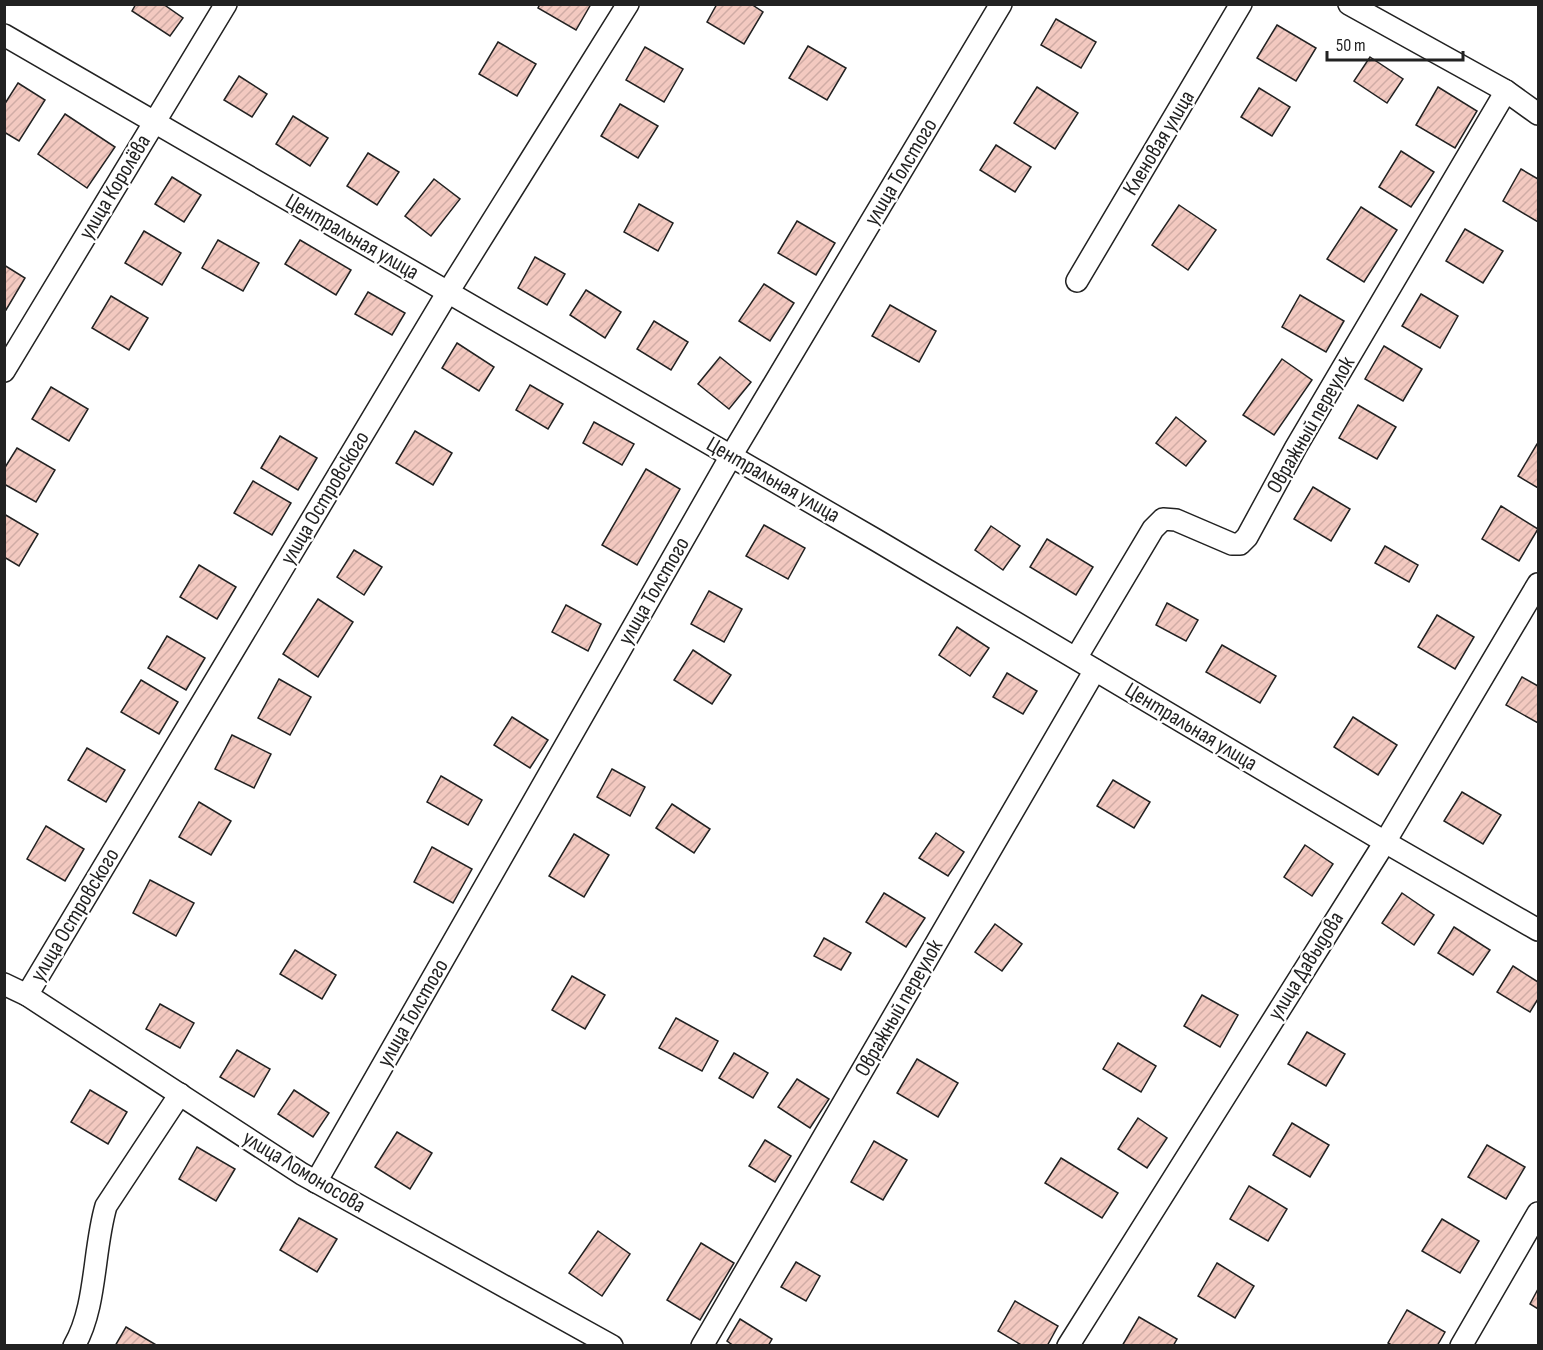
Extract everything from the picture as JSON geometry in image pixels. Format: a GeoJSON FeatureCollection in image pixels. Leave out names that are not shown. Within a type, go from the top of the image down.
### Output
{"type":"FeatureCollection","features":[{"type":"Feature","properties":{"kind":"street","name":"улица Королёва"},"geometry":{"type":"LineString","coordinates":[[4,371],[226,4]]}},
{"type":"Feature","properties":{"kind":"street","name":"улица Островского"},"geometry":{"type":"LineString","coordinates":[[27,995],[448,292],[628,4]]}},
{"type":"Feature","properties":{"kind":"street","name":"улица Толстого"},"geometry":{"type":"LineString","coordinates":[[316,1182],[731,456],[1001,4]]}},
{"type":"Feature","properties":{"kind":"street","name":"Кленовая улица"},"geometry":{"type":"LineString","coordinates":[[1077,281],[1241,4]]}},
{"type":"Feature","properties":{"kind":"street"},"geometry":{"type":"LineString","coordinates":[[1349,4],[1506,92],[1539,114]]}},
{"type":"Feature","properties":{"kind":"street","name":"Центральная улица"},"geometry":{"type":"LineString","coordinates":[[4,35],[731,456],[1385,842],[1539,930]]}},
{"type":"Feature","properties":{"kind":"street","name":"Овражный переулок"},"geometry":{"type":"LineString","coordinates":[[1076,658],[1153,529],[1163,519],[1176,519],[1224,543],[1240,544],[1247,537],[1296,447],[1506,92]]}},
{"type":"Feature","properties":{"kind":"street","name":"улица Давыдова"},"geometry":{"type":"LineString","coordinates":[[1068,1346],[1385,842],[1539,584]]}},
{"type":"Feature","properties":{"kind":"street","name":"Овражный переулок"},"geometry":{"type":"LineString","coordinates":[[702,1346],[1095,670]]}},
{"type":"Feature","properties":{"kind":"street","name":"улица Ломоносова"},"geometry":{"type":"LineString","coordinates":[[4,984],[27,995],[316,1182],[612,1346]]}},
{"type":"Feature","properties":{"kind":"street"},"geometry":{"type":"LineString","coordinates":[[74,1346],[87,1317],[100,1227],[106,1206],[180,1094]]}},
{"type":"Feature","properties":{"kind":"street"},"geometry":{"type":"LineString","coordinates":[[1461,1346],[1539,1214]]}},
{"type":"Feature","properties":{"kind":"building"},"geometry":{"type":"Polygon","coordinates":[[[136,4],[163,4],[183,18],[170,36],[132,11],[136,4]]]}},
{"type":"Feature","properties":{"kind":"building"},"geometry":{"type":"Polygon","coordinates":[[[540,4],[591,4],[576,30],[538,8],[540,4]]]}},
{"type":"Feature","properties":{"kind":"building"},"geometry":{"type":"Polygon","coordinates":[[[717,4],[751,4],[763,12],[744,44],[707,22],[717,4]]]}},
{"type":"Feature","properties":{"kind":"building"},"geometry":{"type":"Polygon","coordinates":[[[1056,19],[1096,42],[1081,68],[1041,45],[1056,19]]]}},
{"type":"Feature","properties":{"kind":"building"},"geometry":{"type":"Polygon","coordinates":[[[1277,25],[1316,48],[1296,81],[1257,58],[1277,25]]]}},
{"type":"Feature","properties":{"kind":"building"},"geometry":{"type":"Polygon","coordinates":[[[498,42],[536,64],[517,96],[479,74],[498,42]]]}},
{"type":"Feature","properties":{"kind":"building"},"geometry":{"type":"Polygon","coordinates":[[[808,46],[846,68],[827,100],[789,78],[808,46]]]}},
{"type":"Feature","properties":{"kind":"building"},"geometry":{"type":"Polygon","coordinates":[[[645,47],[683,69],[664,102],[626,80],[645,47]]]}},
{"type":"Feature","properties":{"kind":"building"},"geometry":{"type":"Polygon","coordinates":[[[1370,57],[1403,79],[1387,103],[1354,81],[1370,57]]]}},
{"type":"Feature","properties":{"kind":"building"},"geometry":{"type":"Polygon","coordinates":[[[239,76],[267,94],[252,117],[224,100],[239,76]]]}},
{"type":"Feature","properties":{"kind":"building"},"geometry":{"type":"Polygon","coordinates":[[[18,83],[45,100],[19,141],[4,132],[4,105],[18,83]]]}},
{"type":"Feature","properties":{"kind":"building"},"geometry":{"type":"Polygon","coordinates":[[[1037,87],[1078,113],[1055,149],[1014,123],[1037,87]]]}},
{"type":"Feature","properties":{"kind":"building"},"geometry":{"type":"Polygon","coordinates":[[[1438,87],[1477,111],[1455,148],[1416,125],[1438,87]]]}},
{"type":"Feature","properties":{"kind":"building"},"geometry":{"type":"Polygon","coordinates":[[[1259,88],[1290,107],[1272,136],[1241,117],[1259,88]]]}},
{"type":"Feature","properties":{"kind":"building"},"geometry":{"type":"Polygon","coordinates":[[[620,104],[658,126],[638,158],[601,136],[620,104]]]}},
{"type":"Feature","properties":{"kind":"building"},"geometry":{"type":"Polygon","coordinates":[[[65,114],[115,147],[87,188],[38,154],[65,114]]]}},
{"type":"Feature","properties":{"kind":"building"},"geometry":{"type":"Polygon","coordinates":[[[293,116],[328,138],[310,166],[276,144],[293,116]]]}},
{"type":"Feature","properties":{"kind":"building"},"geometry":{"type":"Polygon","coordinates":[[[996,145],[1031,167],[1015,192],[980,170],[996,145]]]}},
{"type":"Feature","properties":{"kind":"building"},"geometry":{"type":"Polygon","coordinates":[[[1401,151],[1434,172],[1411,207],[1379,187],[1401,151]]]}},
{"type":"Feature","properties":{"kind":"building"},"geometry":{"type":"Polygon","coordinates":[[[368,153],[399,172],[377,205],[347,186],[368,153]]]}},
{"type":"Feature","properties":{"kind":"building"},"geometry":{"type":"Polygon","coordinates":[[[1521,169],[1538,179],[1538,222],[1503,201],[1521,169]]]}},
{"type":"Feature","properties":{"kind":"building"},"geometry":{"type":"Polygon","coordinates":[[[172,177],[201,195],[184,222],[155,204],[172,177]]]}},
{"type":"Feature","properties":{"kind":"building"},"geometry":{"type":"Polygon","coordinates":[[[434,179],[460,199],[431,236],[405,216],[434,179]]]}},
{"type":"Feature","properties":{"kind":"building"},"geometry":{"type":"Polygon","coordinates":[[[639,204],[673,223],[658,251],[624,232],[639,204]]]}},
{"type":"Feature","properties":{"kind":"building"},"geometry":{"type":"Polygon","coordinates":[[[1179,205],[1216,230],[1188,270],[1152,245],[1179,205]]]}},
{"type":"Feature","properties":{"kind":"building"},"geometry":{"type":"Polygon","coordinates":[[[1361,207],[1397,230],[1364,282],[1327,259],[1361,207]]]}},
{"type":"Feature","properties":{"kind":"building"},"geometry":{"type":"Polygon","coordinates":[[[797,221],[835,243],[816,275],[778,253],[797,221]]]}},
{"type":"Feature","properties":{"kind":"building"},"geometry":{"type":"Polygon","coordinates":[[[1465,229],[1503,251],[1483,283],[1446,261],[1465,229]]]}},
{"type":"Feature","properties":{"kind":"building"},"geometry":{"type":"Polygon","coordinates":[[[144,231],[181,253],[162,285],[125,263],[144,231]]]}},
{"type":"Feature","properties":{"kind":"building"},"geometry":{"type":"Polygon","coordinates":[[[218,240],[259,263],[243,291],[202,268],[218,240]]]}},
{"type":"Feature","properties":{"kind":"building"},"geometry":{"type":"Polygon","coordinates":[[[300,240],[351,270],[336,295],[285,264],[300,240]]]}},
{"type":"Feature","properties":{"kind":"building"},"geometry":{"type":"Polygon","coordinates":[[[535,257],[565,274],[547,305],[518,288],[535,257]]]}},
{"type":"Feature","properties":{"kind":"building"},"geometry":{"type":"Polygon","coordinates":[[[4,265],[25,278],[6,310],[4,309],[4,265]]]}},
{"type":"Feature","properties":{"kind":"building"},"geometry":{"type":"Polygon","coordinates":[[[764,284],[794,303],[770,341],[739,321],[764,284]]]}},
{"type":"Feature","properties":{"kind":"building"},"geometry":{"type":"Polygon","coordinates":[[[586,290],[621,312],[605,338],[570,315],[586,290]]]}},
{"type":"Feature","properties":{"kind":"building"},"geometry":{"type":"Polygon","coordinates":[[[368,292],[405,313],[392,335],[355,314],[368,292]]]}},
{"type":"Feature","properties":{"kind":"building"},"geometry":{"type":"Polygon","coordinates":[[[1421,294],[1458,316],[1440,348],[1402,326],[1421,294]]]}},
{"type":"Feature","properties":{"kind":"building"},"geometry":{"type":"Polygon","coordinates":[[[1300,295],[1344,321],[1326,352],[1282,327],[1300,295]]]}},
{"type":"Feature","properties":{"kind":"building"},"geometry":{"type":"Polygon","coordinates":[[[111,296],[148,318],[129,350],[92,328],[111,296]]]}},
{"type":"Feature","properties":{"kind":"building"},"geometry":{"type":"Polygon","coordinates":[[[890,305],[936,331],[919,362],[872,336],[890,305]]]}},
{"type":"Feature","properties":{"kind":"building"},"geometry":{"type":"Polygon","coordinates":[[[654,321],[688,342],[671,370],[637,349],[654,321]]]}},
{"type":"Feature","properties":{"kind":"building"},"geometry":{"type":"Polygon","coordinates":[[[457,343],[494,367],[479,391],[442,368],[457,343]]]}},
{"type":"Feature","properties":{"kind":"building"},"geometry":{"type":"Polygon","coordinates":[[[1384,346],[1422,369],[1403,401],[1365,379],[1384,346]]]}},
{"type":"Feature","properties":{"kind":"building"},"geometry":{"type":"Polygon","coordinates":[[[720,357],[751,382],[729,409],[698,384],[720,357]]]}},
{"type":"Feature","properties":{"kind":"building"},"geometry":{"type":"Polygon","coordinates":[[[1282,359],[1312,380],[1274,435],[1243,415],[1282,359]]]}},
{"type":"Feature","properties":{"kind":"building"},"geometry":{"type":"Polygon","coordinates":[[[530,385],[563,404],[548,429],[516,410],[530,385]]]}},
{"type":"Feature","properties":{"kind":"building"},"geometry":{"type":"Polygon","coordinates":[[[51,387],[88,409],[69,441],[32,419],[51,387]]]}},
{"type":"Feature","properties":{"kind":"building"},"geometry":{"type":"Polygon","coordinates":[[[1358,405],[1396,427],[1377,459],[1339,438],[1358,405]]]}},
{"type":"Feature","properties":{"kind":"building"},"geometry":{"type":"Polygon","coordinates":[[[1176,417],[1206,441],[1186,466],[1156,443],[1176,417]]]}},
{"type":"Feature","properties":{"kind":"building"},"geometry":{"type":"Polygon","coordinates":[[[594,422],[634,444],[622,465],[583,443],[594,422]]]}},
{"type":"Feature","properties":{"kind":"building"},"geometry":{"type":"Polygon","coordinates":[[[415,431],[452,453],[433,485],[396,463],[415,431]]]}},
{"type":"Feature","properties":{"kind":"building"},"geometry":{"type":"Polygon","coordinates":[[[280,436],[317,458],[298,490],[261,468],[280,436]]]}},
{"type":"Feature","properties":{"kind":"building"},"geometry":{"type":"Polygon","coordinates":[[[1538,444],[1538,488],[1518,476],[1538,444]]]}},
{"type":"Feature","properties":{"kind":"building"},"geometry":{"type":"Polygon","coordinates":[[[17,448],[55,470],[36,502],[4,484],[4,469],[17,448]]]}},
{"type":"Feature","properties":{"kind":"building"},"geometry":{"type":"Polygon","coordinates":[[[646,469],[680,489],[637,565],[602,545],[646,469]]]}},
{"type":"Feature","properties":{"kind":"building"},"geometry":{"type":"Polygon","coordinates":[[[253,481],[291,503],[272,535],[234,513],[253,481]]]}},
{"type":"Feature","properties":{"kind":"building"},"geometry":{"type":"Polygon","coordinates":[[[1313,487],[1350,509],[1331,541],[1294,519],[1313,487]]]}},
{"type":"Feature","properties":{"kind":"building"},"geometry":{"type":"Polygon","coordinates":[[[1501,506],[1538,529],[1519,561],[1482,539],[1501,506]]]}},
{"type":"Feature","properties":{"kind":"building"},"geometry":{"type":"Polygon","coordinates":[[[4,514],[38,534],[19,566],[4,557],[4,514]]]}},
{"type":"Feature","properties":{"kind":"building"},"geometry":{"type":"Polygon","coordinates":[[[764,525],[805,548],[788,579],[746,556],[764,525]]]}},
{"type":"Feature","properties":{"kind":"building"},"geometry":{"type":"Polygon","coordinates":[[[991,526],[1020,546],[1003,570],[975,550],[991,526]]]}},
{"type":"Feature","properties":{"kind":"building"},"geometry":{"type":"Polygon","coordinates":[[[1047,539],[1093,567],[1076,595],[1030,567],[1047,539]]]}},
{"type":"Feature","properties":{"kind":"building"},"geometry":{"type":"Polygon","coordinates":[[[1385,546],[1418,565],[1409,582],[1375,563],[1385,546]]]}},
{"type":"Feature","properties":{"kind":"building"},"geometry":{"type":"Polygon","coordinates":[[[354,550],[382,567],[364,595],[337,577],[354,550]]]}},
{"type":"Feature","properties":{"kind":"building"},"geometry":{"type":"Polygon","coordinates":[[[199,565],[236,587],[217,619],[180,597],[199,565]]]}},
{"type":"Feature","properties":{"kind":"building"},"geometry":{"type":"Polygon","coordinates":[[[709,591],[742,609],[724,642],[691,624],[709,591]]]}},
{"type":"Feature","properties":{"kind":"building"},"geometry":{"type":"Polygon","coordinates":[[[318,599],[353,622],[318,677],[283,654],[318,599]]]}},
{"type":"Feature","properties":{"kind":"building"},"geometry":{"type":"Polygon","coordinates":[[[1167,603],[1198,620],[1186,641],[1156,625],[1167,603]]]}},
{"type":"Feature","properties":{"kind":"building"},"geometry":{"type":"Polygon","coordinates":[[[566,605],[601,624],[588,651],[552,632],[566,605]]]}},
{"type":"Feature","properties":{"kind":"building"},"geometry":{"type":"Polygon","coordinates":[[[1437,615],[1474,637],[1455,669],[1418,647],[1437,615]]]}},
{"type":"Feature","properties":{"kind":"building"},"geometry":{"type":"Polygon","coordinates":[[[957,627],[989,648],[970,676],[939,655],[957,627]]]}},
{"type":"Feature","properties":{"kind":"building"},"geometry":{"type":"Polygon","coordinates":[[[167,636],[205,658],[186,690],[148,668],[167,636]]]}},
{"type":"Feature","properties":{"kind":"building"},"geometry":{"type":"Polygon","coordinates":[[[1222,645],[1276,676],[1260,703],[1206,672],[1222,645]]]}},
{"type":"Feature","properties":{"kind":"building"},"geometry":{"type":"Polygon","coordinates":[[[693,650],[731,675],[712,704],[674,680],[693,650]]]}},
{"type":"Feature","properties":{"kind":"building"},"geometry":{"type":"Polygon","coordinates":[[[1007,673],[1037,691],[1023,714],[993,697],[1007,673]]]}},
{"type":"Feature","properties":{"kind":"building"},"geometry":{"type":"Polygon","coordinates":[[[1522,677],[1538,686],[1538,723],[1506,705],[1522,677]]]}},
{"type":"Feature","properties":{"kind":"building"},"geometry":{"type":"Polygon","coordinates":[[[279,679],[311,697],[290,735],[258,718],[279,679]]]}},
{"type":"Feature","properties":{"kind":"building"},"geometry":{"type":"Polygon","coordinates":[[[141,680],[178,702],[159,734],[121,712],[141,680]]]}},
{"type":"Feature","properties":{"kind":"building"},"geometry":{"type":"Polygon","coordinates":[[[512,717],[548,740],[530,768],[494,745],[512,717]]]}},
{"type":"Feature","properties":{"kind":"building"},"geometry":{"type":"Polygon","coordinates":[[[1353,717],[1397,745],[1378,775],[1334,747],[1353,717]]]}},
{"type":"Feature","properties":{"kind":"building"},"geometry":{"type":"Polygon","coordinates":[[[232,735],[271,754],[254,788],[215,769],[232,735]]]}},
{"type":"Feature","properties":{"kind":"building"},"geometry":{"type":"Polygon","coordinates":[[[87,748],[125,770],[106,802],[68,780],[87,748]]]}},
{"type":"Feature","properties":{"kind":"building"},"geometry":{"type":"Polygon","coordinates":[[[612,769],[645,787],[630,816],[597,797],[612,769]]]}},
{"type":"Feature","properties":{"kind":"building"},"geometry":{"type":"Polygon","coordinates":[[[441,776],[482,800],[468,825],[427,802],[441,776]]]}},
{"type":"Feature","properties":{"kind":"building"},"geometry":{"type":"Polygon","coordinates":[[[1113,780],[1150,802],[1134,828],[1097,806],[1113,780]]]}},
{"type":"Feature","properties":{"kind":"building"},"geometry":{"type":"Polygon","coordinates":[[[1462,792],[1501,815],[1483,844],[1444,821],[1462,792]]]}},
{"type":"Feature","properties":{"kind":"building"},"geometry":{"type":"Polygon","coordinates":[[[199,802],[231,821],[211,855],[179,837],[199,802]]]}},
{"type":"Feature","properties":{"kind":"building"},"geometry":{"type":"Polygon","coordinates":[[[672,804],[710,829],[694,853],[656,828],[672,804]]]}},
{"type":"Feature","properties":{"kind":"building"},"geometry":{"type":"Polygon","coordinates":[[[46,826],[84,849],[65,881],[27,859],[46,826]]]}},
{"type":"Feature","properties":{"kind":"building"},"geometry":{"type":"Polygon","coordinates":[[[936,833],[964,852],[948,876],[919,858],[936,833]]]}},
{"type":"Feature","properties":{"kind":"building"},"geometry":{"type":"Polygon","coordinates":[[[574,834],[609,855],[584,897],[549,876],[574,834]]]}},
{"type":"Feature","properties":{"kind":"building"},"geometry":{"type":"Polygon","coordinates":[[[1305,845],[1333,864],[1312,896],[1284,877],[1305,845]]]}},
{"type":"Feature","properties":{"kind":"building"},"geometry":{"type":"Polygon","coordinates":[[[432,847],[472,869],[453,903],[414,882],[432,847]]]}},
{"type":"Feature","properties":{"kind":"building"},"geometry":{"type":"Polygon","coordinates":[[[150,880],[194,903],[176,936],[133,913],[150,880]]]}},
{"type":"Feature","properties":{"kind":"building"},"geometry":{"type":"Polygon","coordinates":[[[884,893],[925,918],[906,947],[866,922],[884,893]]]}},
{"type":"Feature","properties":{"kind":"building"},"geometry":{"type":"Polygon","coordinates":[[[1402,893],[1434,915],[1414,945],[1382,923],[1402,893]]]}},
{"type":"Feature","properties":{"kind":"building"},"geometry":{"type":"Polygon","coordinates":[[[995,924],[1022,944],[1002,971],[975,952],[995,924]]]}},
{"type":"Feature","properties":{"kind":"building"},"geometry":{"type":"Polygon","coordinates":[[[1454,927],[1490,950],[1473,975],[1438,953],[1454,927]]]}},
{"type":"Feature","properties":{"kind":"building"},"geometry":{"type":"Polygon","coordinates":[[[824,938],[851,953],[841,970],[814,956],[824,938]]]}},
{"type":"Feature","properties":{"kind":"building"},"geometry":{"type":"Polygon","coordinates":[[[295,950],[336,975],[322,999],[280,974],[295,950]]]}},
{"type":"Feature","properties":{"kind":"building"},"geometry":{"type":"Polygon","coordinates":[[[1513,966],[1538,982],[1538,999],[1530,1012],[1497,992],[1513,966]]]}},
{"type":"Feature","properties":{"kind":"building"},"geometry":{"type":"Polygon","coordinates":[[[572,976],[605,995],[585,1029],[552,1010],[572,976]]]}},
{"type":"Feature","properties":{"kind":"building"},"geometry":{"type":"Polygon","coordinates":[[[1202,995],[1238,1015],[1220,1047],[1184,1026],[1202,995]]]}},
{"type":"Feature","properties":{"kind":"building"},"geometry":{"type":"Polygon","coordinates":[[[160,1004],[194,1023],[180,1048],[146,1029],[160,1004]]]}},
{"type":"Feature","properties":{"kind":"building"},"geometry":{"type":"Polygon","coordinates":[[[676,1018],[718,1041],[702,1071],[659,1048],[676,1018]]]}},
{"type":"Feature","properties":{"kind":"building"},"geometry":{"type":"Polygon","coordinates":[[[1307,1032],[1345,1054],[1326,1086],[1288,1064],[1307,1032]]]}},
{"type":"Feature","properties":{"kind":"building"},"geometry":{"type":"Polygon","coordinates":[[[1118,1043],[1156,1066],[1141,1092],[1103,1069],[1118,1043]]]}},
{"type":"Feature","properties":{"kind":"building"},"geometry":{"type":"Polygon","coordinates":[[[237,1050],[270,1069],[254,1097],[220,1077],[237,1050]]]}},
{"type":"Feature","properties":{"kind":"building"},"geometry":{"type":"Polygon","coordinates":[[[734,1053],[768,1073],[753,1098],[719,1078],[734,1053]]]}},
{"type":"Feature","properties":{"kind":"building"},"geometry":{"type":"Polygon","coordinates":[[[917,1059],[958,1083],[938,1117],[897,1093],[917,1059]]]}},
{"type":"Feature","properties":{"kind":"building"},"geometry":{"type":"Polygon","coordinates":[[[797,1079],[829,1099],[810,1128],[778,1107],[797,1079]]]}},
{"type":"Feature","properties":{"kind":"building"},"geometry":{"type":"Polygon","coordinates":[[[90,1090],[127,1112],[108,1144],[71,1122],[90,1090]]]}},
{"type":"Feature","properties":{"kind":"building"},"geometry":{"type":"Polygon","coordinates":[[[294,1090],[329,1113],[313,1137],[278,1114],[294,1090]]]}},
{"type":"Feature","properties":{"kind":"building"},"geometry":{"type":"Polygon","coordinates":[[[1138,1118],[1167,1138],[1147,1168],[1118,1149],[1138,1118]]]}},
{"type":"Feature","properties":{"kind":"building"},"geometry":{"type":"Polygon","coordinates":[[[1292,1123],[1329,1145],[1310,1177],[1273,1155],[1292,1123]]]}},
{"type":"Feature","properties":{"kind":"building"},"geometry":{"type":"Polygon","coordinates":[[[397,1132],[432,1153],[410,1189],[375,1167],[397,1132]]]}},
{"type":"Feature","properties":{"kind":"building"},"geometry":{"type":"Polygon","coordinates":[[[765,1140],[791,1156],[775,1182],[749,1166],[765,1140]]]}},
{"type":"Feature","properties":{"kind":"building"},"geometry":{"type":"Polygon","coordinates":[[[874,1141],[907,1160],[883,1200],[851,1182],[874,1141]]]}},
{"type":"Feature","properties":{"kind":"building"},"geometry":{"type":"Polygon","coordinates":[[[1487,1145],[1525,1167],[1506,1199],[1468,1177],[1487,1145]]]}},
{"type":"Feature","properties":{"kind":"building"},"geometry":{"type":"Polygon","coordinates":[[[197,1147],[235,1169],[216,1201],[179,1179],[197,1147]]]}},
{"type":"Feature","properties":{"kind":"building"},"geometry":{"type":"Polygon","coordinates":[[[1061,1158],[1118,1193],[1102,1218],[1045,1183],[1061,1158]]]}},
{"type":"Feature","properties":{"kind":"building"},"geometry":{"type":"Polygon","coordinates":[[[1249,1186],[1287,1209],[1268,1241],[1230,1219],[1249,1186]]]}},
{"type":"Feature","properties":{"kind":"building"},"geometry":{"type":"Polygon","coordinates":[[[299,1218],[337,1239],[317,1272],[280,1250],[299,1218]]]}},
{"type":"Feature","properties":{"kind":"building"},"geometry":{"type":"Polygon","coordinates":[[[1442,1219],[1479,1241],[1460,1273],[1422,1251],[1442,1219]]]}},
{"type":"Feature","properties":{"kind":"building"},"geometry":{"type":"Polygon","coordinates":[[[598,1231],[630,1254],[602,1296],[569,1273],[598,1231]]]}},
{"type":"Feature","properties":{"kind":"building"},"geometry":{"type":"Polygon","coordinates":[[[701,1243],[734,1263],[700,1320],[667,1300],[701,1243]]]}},
{"type":"Feature","properties":{"kind":"building"},"geometry":{"type":"Polygon","coordinates":[[[796,1262],[820,1276],[806,1301],[781,1287],[796,1262]]]}},
{"type":"Feature","properties":{"kind":"building"},"geometry":{"type":"Polygon","coordinates":[[[1217,1263],[1254,1286],[1235,1318],[1198,1296],[1217,1263]]]}},
{"type":"Feature","properties":{"kind":"building"},"geometry":{"type":"Polygon","coordinates":[[[1538,1289],[1538,1309],[1530,1304],[1538,1289]]]}},
{"type":"Feature","properties":{"kind":"building"},"geometry":{"type":"Polygon","coordinates":[[[1015,1301],[1058,1326],[1047,1346],[1023,1346],[998,1331],[1015,1301]]]}},
{"type":"Feature","properties":{"kind":"building"},"geometry":{"type":"Polygon","coordinates":[[[1407,1310],[1445,1332],[1437,1346],[1393,1346],[1388,1343],[1407,1310]]]}},
{"type":"Feature","properties":{"kind":"building"},"geometry":{"type":"Polygon","coordinates":[[[1139,1317],[1177,1339],[1173,1346],[1122,1346],[1139,1317]]]}},
{"type":"Feature","properties":{"kind":"building"},"geometry":{"type":"Polygon","coordinates":[[[740,1319],[772,1339],[768,1346],[734,1346],[727,1341],[740,1319]]]}},
{"type":"Feature","properties":{"kind":"building"},"geometry":{"type":"Polygon","coordinates":[[[126,1327],[158,1346],[115,1346],[126,1327]]]}}]}
